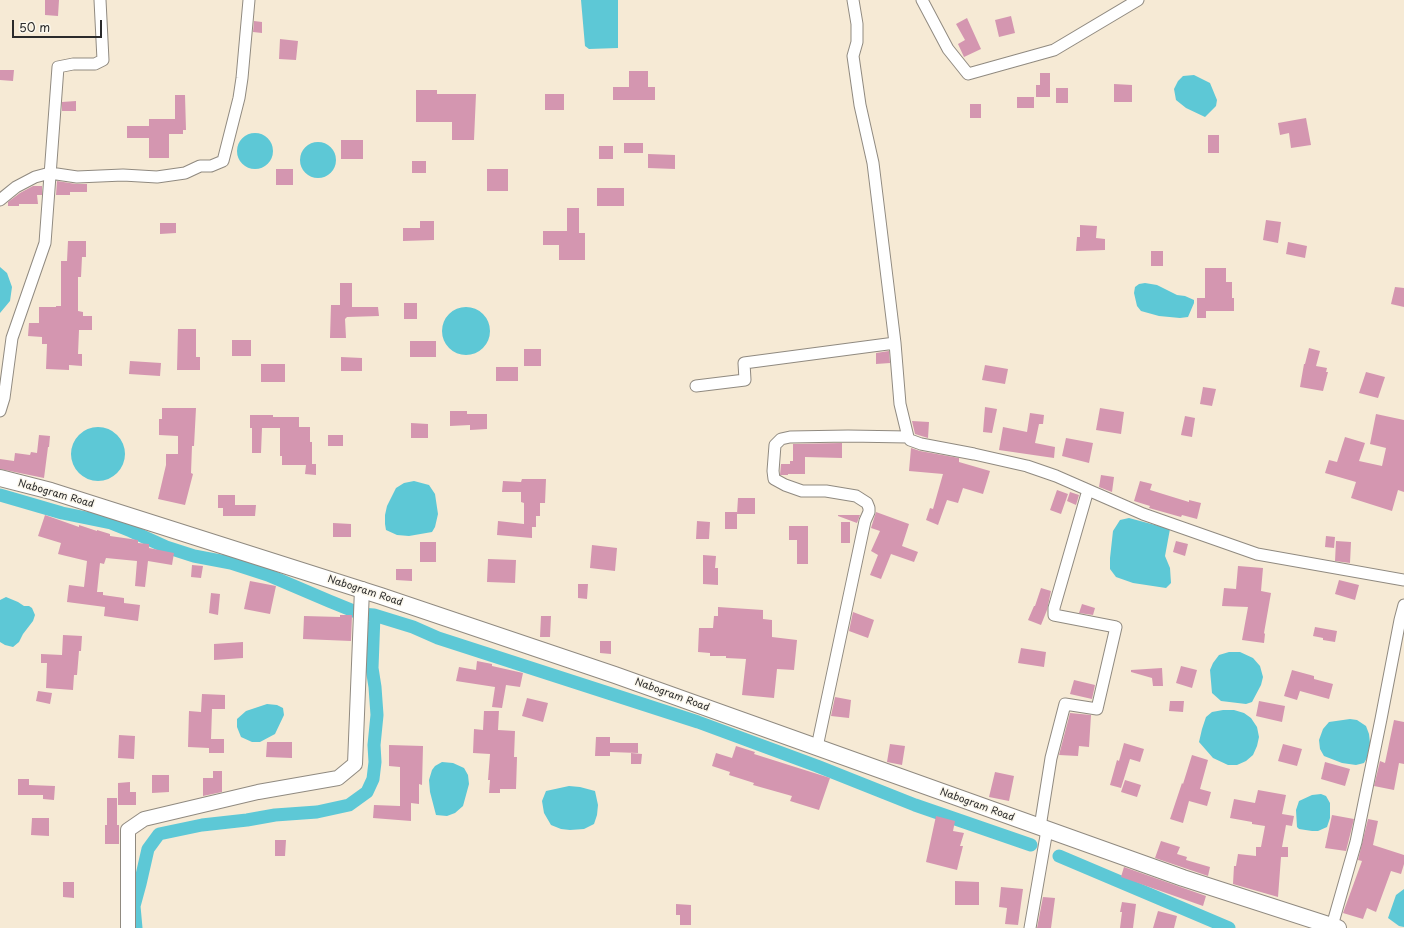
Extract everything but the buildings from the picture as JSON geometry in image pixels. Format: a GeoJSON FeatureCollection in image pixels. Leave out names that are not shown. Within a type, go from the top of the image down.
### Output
{"type":"FeatureCollection","features":[{"type":"Feature","properties":{"kind":"main road","name":"Nabogram Road"},"geometry":{"type":"LineString","coordinates":[[0,478],[51,490],[362,594],[615,675],[1183,878],[1335,927]]}},
{"type":"Feature","properties":{"kind":"street"},"geometry":{"type":"LineString","coordinates":[[0,411],[4,398],[12,338],[45,243],[58,67],[73,64],[95,64],[103,60],[100,0]]}},
{"type":"Feature","properties":{"kind":"street"},"geometry":{"type":"LineString","coordinates":[[0,200],[16,187],[35,177],[50,173],[77,177],[123,175],[157,178],[185,173],[200,166],[211,166],[223,161],[239,98],[249,0]]}},
{"type":"Feature","properties":{"kind":"street"},"geometry":{"type":"LineString","coordinates":[[853,0],[857,24],[857,42],[853,56],[860,105],[873,163],[895,343],[900,404],[910,440],[921,444],[1027,466],[1143,514],[1257,554],[1404,580]]}},
{"type":"Feature","properties":{"kind":"street"},"geometry":{"type":"LineString","coordinates":[[922,0],[948,48],[968,74],[1054,50],[1138,0]]}},
{"type":"Feature","properties":{"kind":"street"},"geometry":{"type":"LineString","coordinates":[[696,386],[745,380],[744,363],[895,343]]}},
{"type":"Feature","properties":{"kind":"street"},"geometry":{"type":"LineString","coordinates":[[817,747],[869,508],[868,503],[856,496],[826,491],[802,491],[774,479],[773,471],[775,445],[781,439],[790,437],[908,437]]}},
{"type":"Feature","properties":{"kind":"street"},"geometry":{"type":"LineString","coordinates":[[1030,928],[1051,758],[1065,704],[1097,709],[1116,627],[1054,615],[1054,608],[1088,490]]}},
{"type":"Feature","properties":{"kind":"street"},"geometry":{"type":"LineString","coordinates":[[128,928],[128,830],[144,819],[258,792],[338,778],[355,764],[358,661],[362,594]]}},
{"type":"Feature","properties":{"kind":"street"},"geometry":{"type":"LineString","coordinates":[[1335,927],[1356,842],[1404,605]]}},
{"type":"Feature","properties":{"kind":"water"},"geometry":{"type":"Polygon","coordinates":[[[581,0],[618,0],[618,48],[589,49],[585,46],[581,0]]]}},
{"type":"Feature","properties":{"kind":"water"},"geometry":{"type":"Polygon","coordinates":[[[1194,75],[1210,83],[1217,100],[1216,106],[1205,117],[1186,108],[1176,100],[1174,89],[1178,81],[1183,76],[1194,75]]]}},
{"type":"Feature","properties":{"kind":"water"},"geometry":{"type":"Polygon","coordinates":[[[259,133],[268,138],[272,144],[272,158],[268,164],[259,169],[251,169],[242,164],[238,158],[237,147],[242,138],[248,134],[259,133]]]}},
{"type":"Feature","properties":{"kind":"water"},"geometry":{"type":"Polygon","coordinates":[[[322,142],[331,147],[335,153],[335,167],[331,173],[322,178],[314,178],[305,173],[301,167],[300,156],[305,147],[311,143],[322,142]]]}},
{"type":"Feature","properties":{"kind":"water"},"geometry":{"type":"Polygon","coordinates":[[[0,267],[7,273],[12,287],[10,301],[0,313],[0,267]]]}},
{"type":"Feature","properties":{"kind":"water"},"geometry":{"type":"Polygon","coordinates":[[[1145,283],[1157,285],[1177,295],[1185,296],[1194,300],[1188,317],[1180,318],[1159,316],[1141,311],[1137,306],[1134,293],[1135,287],[1139,284],[1145,283]]]}},
{"type":"Feature","properties":{"kind":"water"},"geometry":{"type":"Polygon","coordinates":[[[461,307],[471,307],[480,311],[486,317],[489,322],[489,340],[480,351],[471,355],[461,355],[452,351],[446,345],[442,336],[442,326],[446,317],[452,311],[461,307]]]}},
{"type":"Feature","properties":{"kind":"water"},"geometry":{"type":"Polygon","coordinates":[[[98,427],[108,429],[117,435],[123,444],[125,454],[123,464],[117,473],[108,479],[98,481],[88,479],[79,473],[73,464],[71,454],[73,444],[79,435],[88,429],[98,427]]]}},
{"type":"Feature","properties":{"kind":"water"},"geometry":{"type":"Polygon","coordinates":[[[414,481],[429,485],[435,494],[438,514],[435,527],[432,532],[409,536],[397,535],[386,530],[385,515],[387,506],[396,488],[404,483],[414,481]]]}},
{"type":"Feature","properties":{"kind":"water"},"geometry":{"type":"Polygon","coordinates":[[[1129,518],[1170,529],[1165,556],[1170,568],[1171,583],[1166,588],[1133,583],[1116,577],[1110,569],[1113,531],[1120,520],[1129,518]]]}},
{"type":"Feature","properties":{"kind":"water"},"geometry":{"type":"Polygon","coordinates":[[[6,597],[24,606],[29,606],[32,608],[35,615],[33,621],[19,642],[13,647],[0,642],[0,600],[6,597]]]}},
{"type":"Feature","properties":{"kind":"water"},"geometry":{"type":"Polygon","coordinates":[[[1229,652],[1240,652],[1253,658],[1260,666],[1263,677],[1261,685],[1252,702],[1246,704],[1221,701],[1212,693],[1210,670],[1219,655],[1229,652]]]}},
{"type":"Feature","properties":{"kind":"water"},"geometry":{"type":"Polygon","coordinates":[[[267,704],[277,705],[283,708],[284,715],[275,734],[260,742],[252,742],[241,737],[237,727],[237,719],[246,711],[267,704]]]}},
{"type":"Feature","properties":{"kind":"water"},"geometry":{"type":"Polygon","coordinates":[[[1234,710],[1244,713],[1251,718],[1257,727],[1259,737],[1253,755],[1246,761],[1237,765],[1228,765],[1213,758],[1199,742],[1206,717],[1212,712],[1234,710]]]}},
{"type":"Feature","properties":{"kind":"water"},"geometry":{"type":"Polygon","coordinates":[[[1350,719],[1357,720],[1366,726],[1369,734],[1370,743],[1367,758],[1364,763],[1356,765],[1342,763],[1324,756],[1320,749],[1319,740],[1323,729],[1329,722],[1350,719]]]}},
{"type":"Feature","properties":{"kind":"water"},"geometry":{"type":"Polygon","coordinates":[[[442,762],[453,763],[464,768],[468,775],[469,784],[463,806],[455,813],[447,816],[436,815],[430,792],[429,780],[432,770],[435,766],[442,762]]]}},
{"type":"Feature","properties":{"kind":"water"},"geometry":{"type":"Polygon","coordinates":[[[569,786],[595,791],[598,805],[597,815],[594,824],[584,829],[561,829],[551,825],[544,813],[542,801],[546,791],[569,786]]]}},
{"type":"Feature","properties":{"kind":"water"},"geometry":{"type":"Polygon","coordinates":[[[1321,794],[1326,796],[1330,803],[1330,818],[1327,827],[1318,831],[1299,829],[1297,827],[1296,810],[1299,801],[1312,795],[1321,794]]]}},
{"type":"Feature","properties":{"kind":"water"},"geometry":{"type":"Polygon","coordinates":[[[1404,889],[1404,927],[1399,926],[1388,918],[1396,895],[1404,889]]]}},
{"type":"Feature","properties":{"kind":"waterway"},"geometry":{"type":"LineString","coordinates":[[0,495],[62,513],[111,523],[166,547],[194,556],[231,563],[268,575],[361,614],[374,615],[413,627],[438,638],[698,722],[817,766],[915,805],[1031,845]]}},
{"type":"Feature","properties":{"kind":"waterway"},"geometry":{"type":"LineString","coordinates":[[136,928],[134,906],[148,849],[159,834],[202,825],[275,815],[317,812],[349,805],[367,792],[373,779],[377,715],[372,668],[374,615]]}},
{"type":"Feature","properties":{"kind":"waterway"},"geometry":{"type":"LineString","coordinates":[[1059,856],[1229,928]]}}]}
